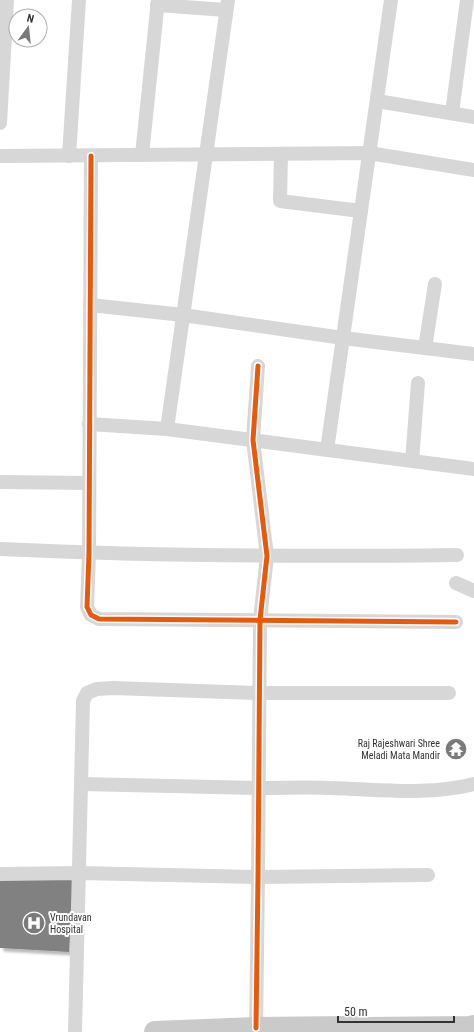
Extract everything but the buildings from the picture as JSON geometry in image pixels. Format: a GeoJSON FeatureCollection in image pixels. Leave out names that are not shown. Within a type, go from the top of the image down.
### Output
{"type":"FeatureCollection","features":[{"type":"Feature","properties":{"kind":"main road"},"geometry":{"type":"LineString","coordinates":[[155,1032],[256,1028],[474,1026]]}},
{"type":"Feature","properties":{"kind":"street"},"geometry":{"type":"LineString","coordinates":[[0,123],[3,25],[7,0]]}},
{"type":"Feature","properties":{"kind":"street"},"geometry":{"type":"LineString","coordinates":[[70,156],[79,0]]}},
{"type":"Feature","properties":{"kind":"street"},"geometry":{"type":"LineString","coordinates":[[327,450],[391,0]]}},
{"type":"Feature","properties":{"kind":"street"},"geometry":{"type":"LineString","coordinates":[[452,113],[467,0]]}},
{"type":"Feature","properties":{"kind":"street"},"geometry":{"type":"LineString","coordinates":[[142,155],[157,3],[227,5],[167,429]]}},
{"type":"Feature","properties":{"kind":"street"},"geometry":{"type":"LineString","coordinates":[[377,102],[474,117]]}},
{"type":"Feature","properties":{"kind":"street"},"geometry":{"type":"LineString","coordinates":[[0,156],[369,153],[474,170]]}},
{"type":"Feature","properties":{"kind":"street"},"geometry":{"type":"LineString","coordinates":[[281,154],[280,201],[361,211]]}},
{"type":"Feature","properties":{"kind":"street"},"geometry":{"type":"LineString","coordinates":[[91,156],[89,553],[86,607],[91,614],[99,619],[456,622]]}},
{"type":"Feature","properties":{"kind":"street"},"geometry":{"type":"LineString","coordinates":[[425,348],[435,284]]}},
{"type":"Feature","properties":{"kind":"street"},"geometry":{"type":"LineString","coordinates":[[90,305],[183,315],[343,338],[474,354]]}},
{"type":"Feature","properties":{"kind":"street"},"geometry":{"type":"LineString","coordinates":[[256,1028],[260,620],[267,556],[254,440],[258,366]]}},
{"type":"Feature","properties":{"kind":"street"},"geometry":{"type":"LineString","coordinates":[[412,461],[418,383]]}},
{"type":"Feature","properties":{"kind":"street"},"geometry":{"type":"LineString","coordinates":[[89,424],[167,429],[474,469]]}},
{"type":"Feature","properties":{"kind":"street"},"geometry":{"type":"LineString","coordinates":[[0,482],[89,483]]}},
{"type":"Feature","properties":{"kind":"street"},"geometry":{"type":"LineString","coordinates":[[0,549],[89,553],[267,556],[457,555]]}},
{"type":"Feature","properties":{"kind":"street"},"geometry":{"type":"LineString","coordinates":[[456,583],[474,591]]}},
{"type":"Feature","properties":{"kind":"street"},"geometry":{"type":"LineString","coordinates":[[75,1032],[83,701],[87,693],[97,688],[113,688],[259,693],[449,693]]}},
{"type":"Feature","properties":{"kind":"street"},"geometry":{"type":"LineString","coordinates":[[81,784],[329,788],[412,791],[441,790],[474,784]]}},
{"type":"Feature","properties":{"kind":"street"},"geometry":{"type":"LineString","coordinates":[[0,874],[79,873],[258,877],[428,875]]}},
{"type":"Feature","properties":{"kind":"cycle path"},"geometry":{"type":"LineString","coordinates":[[91,156],[89,553],[87,607],[91,615],[99,619],[456,622]]}},
{"type":"Feature","properties":{"kind":"cycle path"},"geometry":{"type":"LineString","coordinates":[[256,1028],[260,620],[267,556],[253,440],[258,366]]}},
{"type":"Feature","properties":{"kind":"place","name":"Raj Rajeshwari Shree Meladi Mata Mandir"},"geometry":{"type":"Point","coordinates":[456,749]}},
{"type":"Feature","properties":{"kind":"place","name":"Vrundavan Hospital"},"geometry":{"type":"Point","coordinates":[34,923]}}]}
